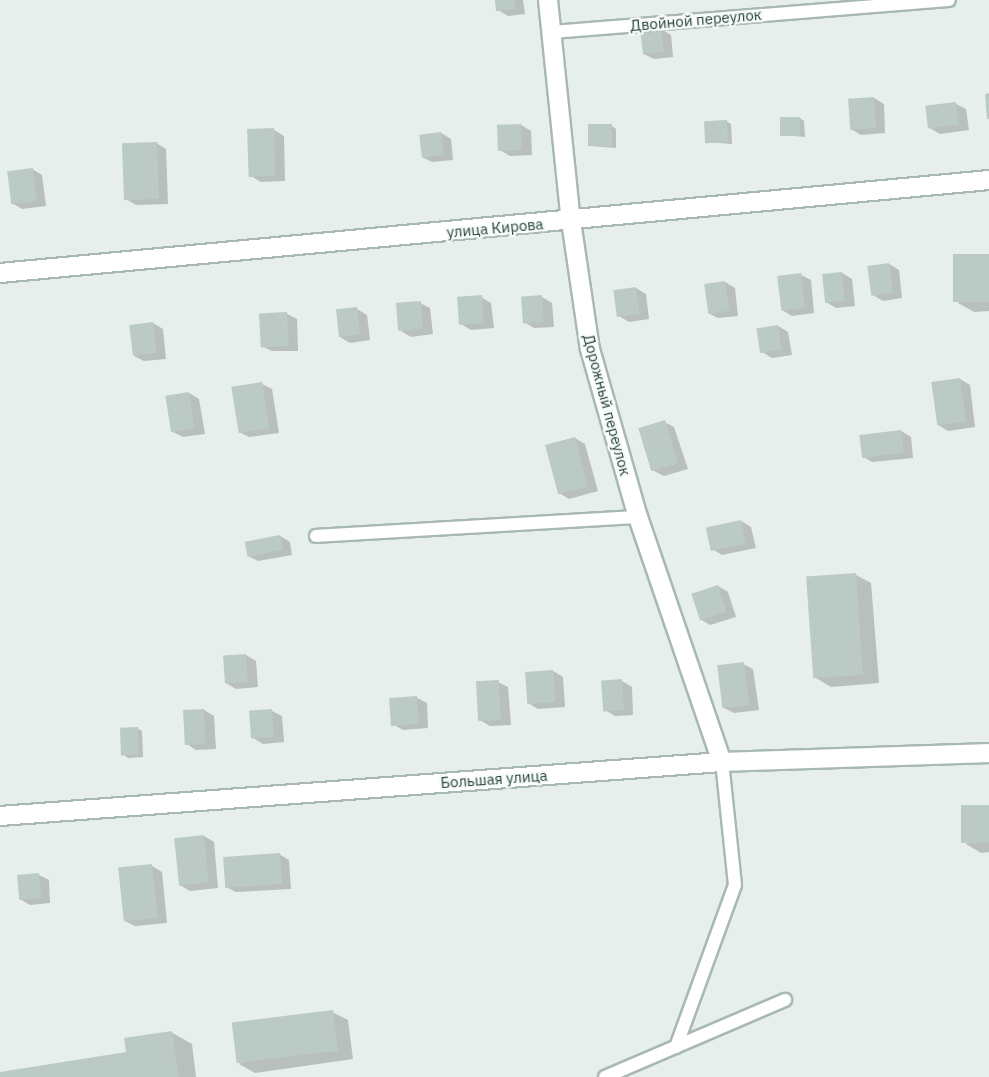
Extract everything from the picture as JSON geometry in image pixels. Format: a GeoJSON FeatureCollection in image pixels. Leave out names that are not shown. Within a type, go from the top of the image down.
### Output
{"type":"FeatureCollection","features":[{"type":"Feature","properties":{"kind":"street","name":"Дорожный переулок"},"geometry":{"type":"LineString","coordinates":[[548,0],[571,220],[590,349],[638,517],[722,762]]}},
{"type":"Feature","properties":{"kind":"street","name":"улица Кирова"},"geometry":{"type":"LineString","coordinates":[[0,273],[989,180]]}},
{"type":"Feature","properties":{"kind":"street","name":"Большая улица"},"geometry":{"type":"LineString","coordinates":[[0,816],[722,762],[989,753]]}},
{"type":"Feature","properties":{"kind":"lane","name":"Двойной переулок"},"geometry":{"type":"LineString","coordinates":[[552,32],[949,0]]}},
{"type":"Feature","properties":{"kind":"lane"},"geometry":{"type":"LineString","coordinates":[[316,536],[638,517]]}},
{"type":"Feature","properties":{"kind":"lane"},"geometry":{"type":"LineString","coordinates":[[676,1047],[735,885],[722,762]]}},
{"type":"Feature","properties":{"kind":"lane"},"geometry":{"type":"LineString","coordinates":[[605,1077],[785,1000]]}},
{"type":"Feature","properties":{"kind":"building"},"geometry":{"type":"Polygon","coordinates":[[[495,0],[514,0],[516,9],[496,11],[495,0]]]}},
{"type":"Feature","properties":{"kind":"building"},"geometry":{"type":"Polygon","coordinates":[[[661,28],[664,52],[643,54],[640,31],[661,28]]]}},
{"type":"Feature","properties":{"kind":"building"},"geometry":{"type":"Polygon","coordinates":[[[989,93],[989,119],[987,119],[985,94],[989,93]]]}},
{"type":"Feature","properties":{"kind":"building"},"geometry":{"type":"Polygon","coordinates":[[[874,97],[876,128],[850,130],[848,99],[874,97]]]}},
{"type":"Feature","properties":{"kind":"building"},"geometry":{"type":"Polygon","coordinates":[[[956,102],[959,125],[928,129],[925,106],[956,102]]]}},
{"type":"Feature","properties":{"kind":"building"},"geometry":{"type":"Polygon","coordinates":[[[780,117],[800,117],[800,136],[780,136],[780,117]]]}},
{"type":"Feature","properties":{"kind":"building"},"geometry":{"type":"Polygon","coordinates":[[[727,120],[728,142],[705,143],[704,121],[727,120]]]}},
{"type":"Feature","properties":{"kind":"building"},"geometry":{"type":"Polygon","coordinates":[[[521,124],[522,150],[498,151],[497,125],[521,124]]]}},
{"type":"Feature","properties":{"kind":"building"},"geometry":{"type":"Polygon","coordinates":[[[588,124],[612,124],[612,146],[588,146],[588,124]]]}},
{"type":"Feature","properties":{"kind":"building"},"geometry":{"type":"Polygon","coordinates":[[[274,128],[276,176],[249,177],[247,129],[274,128]]]}},
{"type":"Feature","properties":{"kind":"building"},"geometry":{"type":"Polygon","coordinates":[[[441,132],[444,155],[422,158],[419,135],[441,132]]]}},
{"type":"Feature","properties":{"kind":"building"},"geometry":{"type":"Polygon","coordinates":[[[157,142],[159,199],[124,200],[122,143],[157,142]]]}},
{"type":"Feature","properties":{"kind":"building"},"geometry":{"type":"Polygon","coordinates":[[[33,168],[37,201],[11,204],[7,171],[33,168]]]}},
{"type":"Feature","properties":{"kind":"building"},"geometry":{"type":"Polygon","coordinates":[[[953,254],[989,254],[989,302],[953,302],[953,254]]]}},
{"type":"Feature","properties":{"kind":"building"},"geometry":{"type":"Polygon","coordinates":[[[889,263],[893,293],[871,296],[867,266],[889,263]]]}},
{"type":"Feature","properties":{"kind":"building"},"geometry":{"type":"Polygon","coordinates":[[[842,272],[845,301],[825,303],[822,274],[842,272]]]}},
{"type":"Feature","properties":{"kind":"building"},"geometry":{"type":"Polygon","coordinates":[[[801,273],[805,308],[781,311],[777,276],[801,273]]]}},
{"type":"Feature","properties":{"kind":"building"},"geometry":{"type":"Polygon","coordinates":[[[725,281],[729,311],[708,314],[704,284],[725,281]]]}},
{"type":"Feature","properties":{"kind":"building"},"geometry":{"type":"Polygon","coordinates":[[[636,287],[640,314],[617,317],[613,290],[636,287]]]}},
{"type":"Feature","properties":{"kind":"building"},"geometry":{"type":"Polygon","coordinates":[[[482,295],[484,323],[459,325],[457,297],[482,295]]]}},
{"type":"Feature","properties":{"kind":"building"},"geometry":{"type":"Polygon","coordinates":[[[542,295],[544,322],[523,323],[521,296],[542,295]]]}},
{"type":"Feature","properties":{"kind":"building"},"geometry":{"type":"Polygon","coordinates":[[[421,301],[423,329],[398,331],[396,303],[421,301]]]}},
{"type":"Feature","properties":{"kind":"building"},"geometry":{"type":"Polygon","coordinates":[[[357,307],[360,335],[339,337],[336,309],[357,307]]]}},
{"type":"Feature","properties":{"kind":"building"},"geometry":{"type":"Polygon","coordinates":[[[287,312],[289,346],[261,347],[259,313],[287,312]]]}},
{"type":"Feature","properties":{"kind":"building"},"geometry":{"type":"Polygon","coordinates":[[[153,322],[157,353],[133,356],[129,325],[153,322]]]}},
{"type":"Feature","properties":{"kind":"building"},"geometry":{"type":"Polygon","coordinates":[[[778,325],[782,350],[760,353],[756,328],[778,325]]]}},
{"type":"Feature","properties":{"kind":"building"},"geometry":{"type":"Polygon","coordinates":[[[960,378],[966,422],[937,426],[931,382],[960,378]]]}},
{"type":"Feature","properties":{"kind":"building"},"geometry":{"type":"Polygon","coordinates":[[[262,382],[269,428],[239,433],[231,387],[262,382]]]}},
{"type":"Feature","properties":{"kind":"building"},"geometry":{"type":"Polygon","coordinates":[[[189,392],[195,429],[171,432],[165,396],[189,392]]]}},
{"type":"Feature","properties":{"kind":"building"},"geometry":{"type":"Polygon","coordinates":[[[665,420],[678,463],[651,471],[638,428],[665,420]]]}},
{"type":"Feature","properties":{"kind":"building"},"geometry":{"type":"Polygon","coordinates":[[[901,430],[904,453],[862,458],[859,435],[901,430]]]}},
{"type":"Feature","properties":{"kind":"building"},"geometry":{"type":"Polygon","coordinates":[[[575,437],[588,486],[558,494],[545,445],[575,437]]]}},
{"type":"Feature","properties":{"kind":"building"},"geometry":{"type":"Polygon","coordinates":[[[741,520],[746,543],[711,551],[706,527],[741,520]]]}},
{"type":"Feature","properties":{"kind":"building"},"geometry":{"type":"Polygon","coordinates":[[[280,535],[283,550],[248,557],[245,542],[280,535]]]}},
{"type":"Feature","properties":{"kind":"building"},"geometry":{"type":"Polygon","coordinates":[[[856,573],[863,675],[813,678],[806,576],[856,573]]]}},
{"type":"Feature","properties":{"kind":"building"},"geometry":{"type":"Polygon","coordinates":[[[718,585],[727,612],[700,620],[691,594],[718,585]]]}},
{"type":"Feature","properties":{"kind":"building"},"geometry":{"type":"Polygon","coordinates":[[[246,654],[248,682],[225,684],[223,656],[246,654]]]}},
{"type":"Feature","properties":{"kind":"building"},"geometry":{"type":"Polygon","coordinates":[[[744,662],[749,705],[722,708],[717,665],[744,662]]]}},
{"type":"Feature","properties":{"kind":"building"},"geometry":{"type":"Polygon","coordinates":[[[553,670],[555,702],[527,704],[525,672],[553,670]]]}},
{"type":"Feature","properties":{"kind":"building"},"geometry":{"type":"Polygon","coordinates":[[[622,679],[624,710],[603,711],[601,680],[622,679]]]}},
{"type":"Feature","properties":{"kind":"building"},"geometry":{"type":"Polygon","coordinates":[[[499,680],[501,720],[478,721],[476,681],[499,680]]]}},
{"type":"Feature","properties":{"kind":"building"},"geometry":{"type":"Polygon","coordinates":[[[417,696],[419,724],[391,726],[389,698],[417,696]]]}},
{"type":"Feature","properties":{"kind":"building"},"geometry":{"type":"Polygon","coordinates":[[[204,709],[206,744],[185,745],[183,710],[204,709]]]}},
{"type":"Feature","properties":{"kind":"building"},"geometry":{"type":"Polygon","coordinates":[[[272,709],[274,737],[251,739],[249,711],[272,709]]]}},
{"type":"Feature","properties":{"kind":"building"},"geometry":{"type":"Polygon","coordinates":[[[138,727],[139,755],[121,756],[120,728],[138,727]]]}},
{"type":"Feature","properties":{"kind":"building"},"geometry":{"type":"Polygon","coordinates":[[[961,805],[989,805],[989,843],[961,843],[961,805]]]}},
{"type":"Feature","properties":{"kind":"building"},"geometry":{"type":"Polygon","coordinates":[[[204,835],[209,883],[179,886],[174,838],[204,835]]]}},
{"type":"Feature","properties":{"kind":"building"},"geometry":{"type":"Polygon","coordinates":[[[280,853],[282,884],[225,888],[223,857],[280,853]]]}},
{"type":"Feature","properties":{"kind":"building"},"geometry":{"type":"Polygon","coordinates":[[[152,864],[158,918],[124,921],[118,868],[152,864]]]}},
{"type":"Feature","properties":{"kind":"building"},"geometry":{"type":"Polygon","coordinates":[[[39,873],[41,898],[19,900],[17,875],[39,873]]]}},
{"type":"Feature","properties":{"kind":"building"},"geometry":{"type":"Polygon","coordinates":[[[333,1010],[338,1051],[237,1063],[232,1022],[333,1010]]]}},
{"type":"Feature","properties":{"kind":"building"},"geometry":{"type":"Polygon","coordinates":[[[172,1031],[179,1077],[0,1077],[0,1072],[126,1052],[124,1038],[172,1031]]]}}]}
